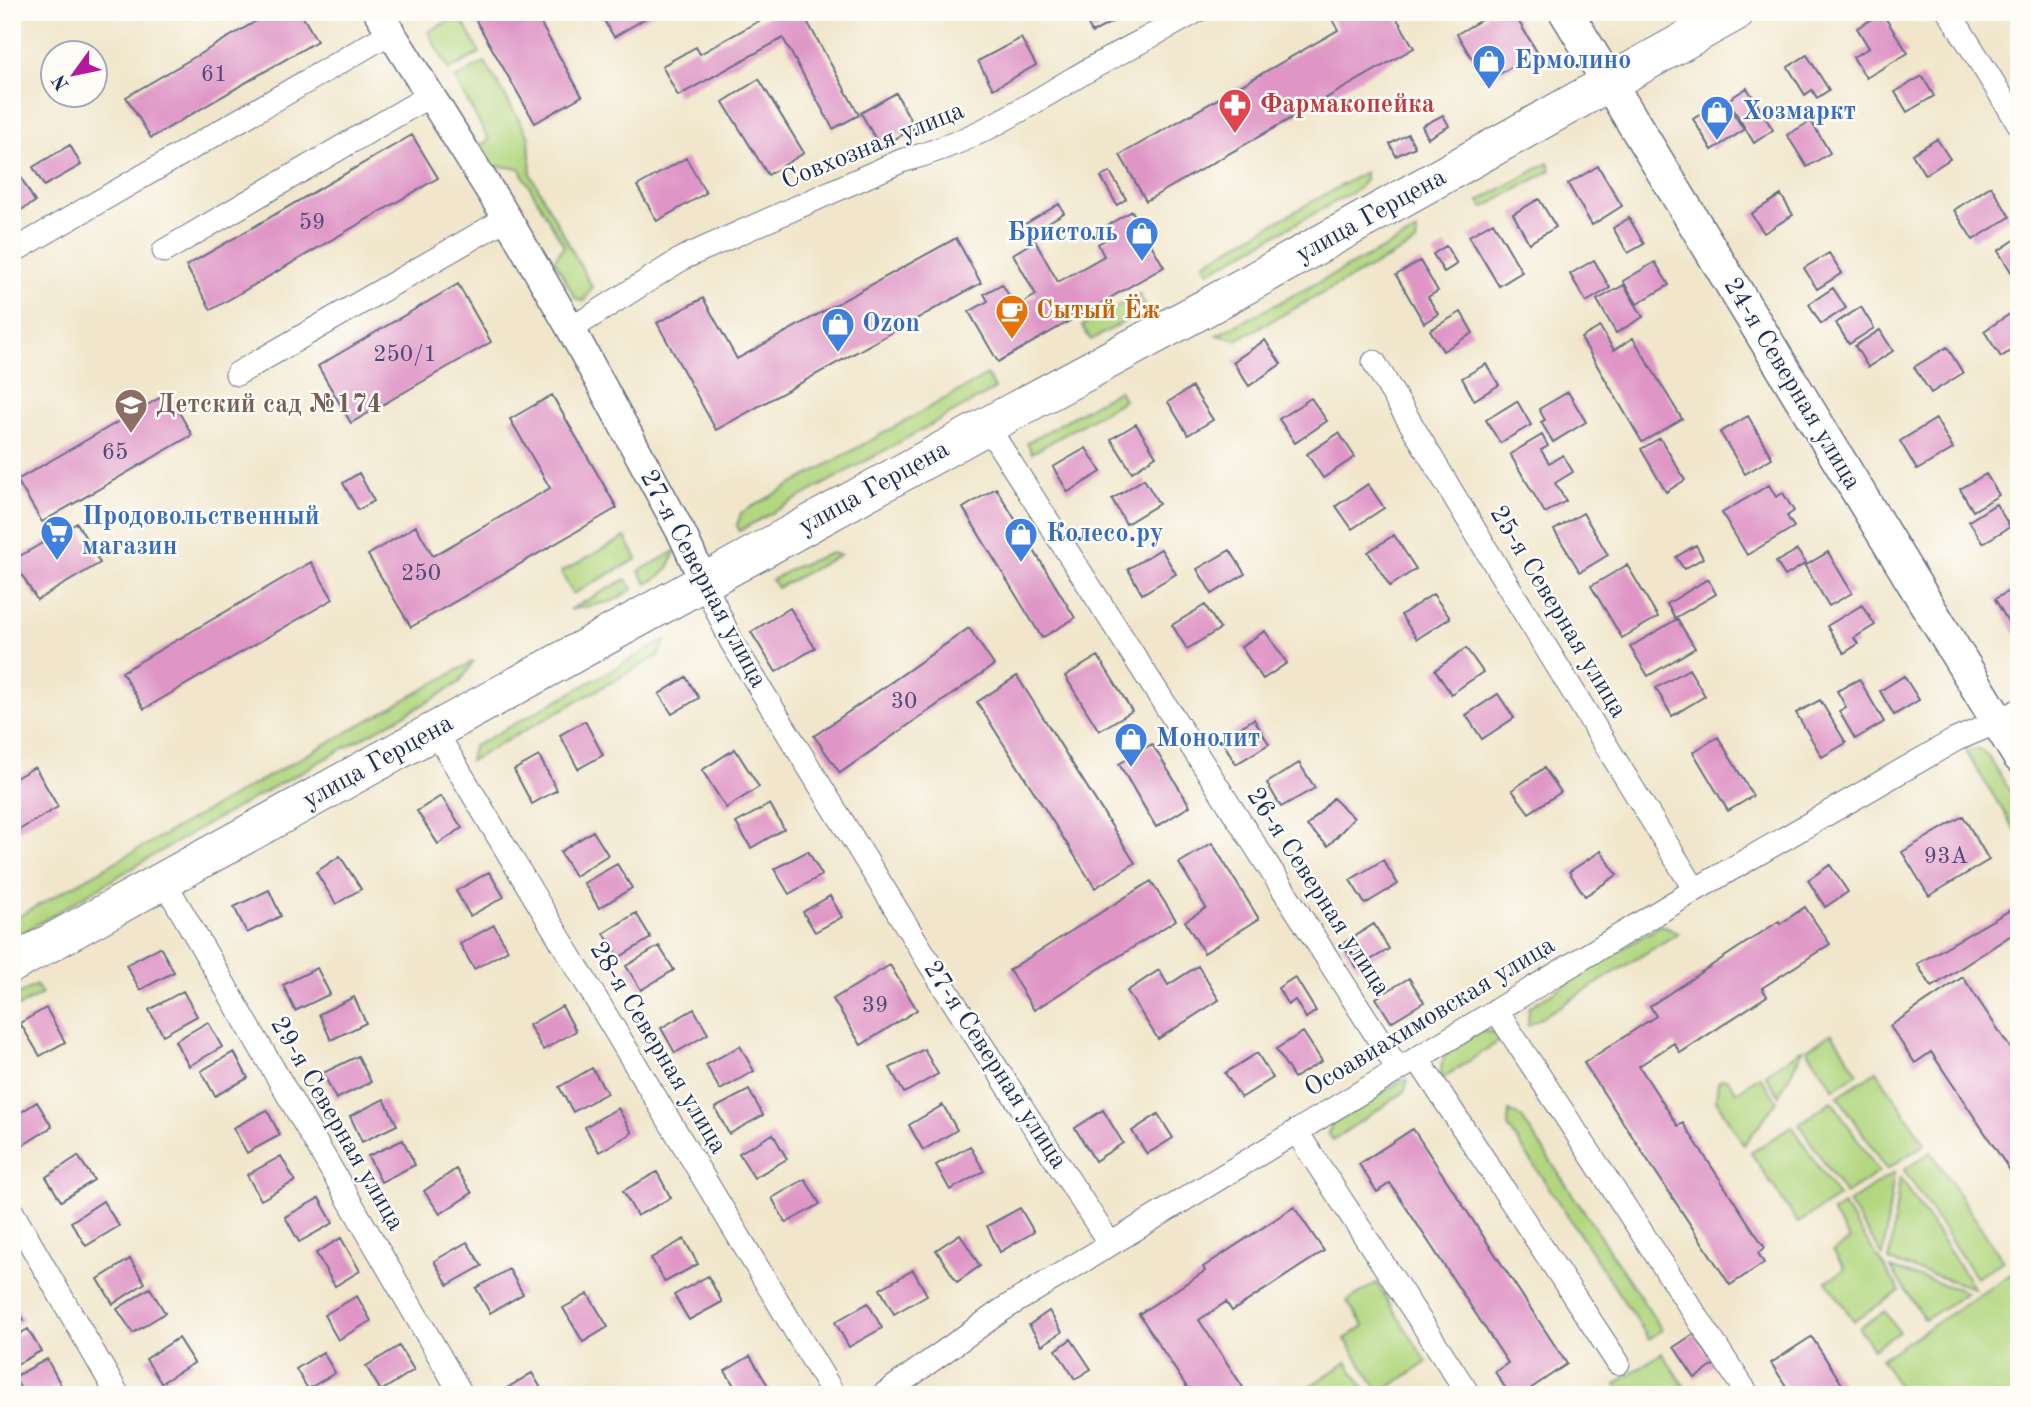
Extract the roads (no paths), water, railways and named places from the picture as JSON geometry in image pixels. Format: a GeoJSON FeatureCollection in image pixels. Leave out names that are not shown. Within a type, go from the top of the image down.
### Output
{"type":"FeatureCollection","features":[{"type":"Feature","properties":{"kind":"main road","name":"24-я Северная улица"},"geometry":{"type":"LineString","coordinates":[[1566,12],[2009,716],[2019,756]]}},
{"type":"Feature","properties":{"kind":"main road","name":"улица Герцена"},"geometry":{"type":"LineString","coordinates":[[12,964],[1207,307],[1736,12]]}},
{"type":"Feature","properties":{"kind":"street","name":"Совхозная улица"},"geometry":{"type":"LineString","coordinates":[[571,329],[683,258],[856,179],[901,161],[932,153],[979,133],[1195,12]]}},
{"type":"Feature","properties":{"kind":"street"},"geometry":{"type":"LineString","coordinates":[[1949,12],[2019,124]]}},
{"type":"Feature","properties":{"kind":"street","name":"27-я Северная улица"},"geometry":{"type":"LineString","coordinates":[[384,23],[507,218],[571,329],[683,536],[738,653],[946,990],[1110,1244]]}},
{"type":"Feature","properties":{"kind":"street"},"geometry":{"type":"LineString","coordinates":[[12,252],[384,23]]}},
{"type":"Feature","properties":{"kind":"street"},"geometry":{"type":"LineString","coordinates":[[164,251],[429,96]]}},
{"type":"Feature","properties":{"kind":"street"},"geometry":{"type":"LineString","coordinates":[[237,374],[507,218]]}},
{"type":"Feature","properties":{"kind":"street","name":"25-я Северная улица"},"geometry":{"type":"LineString","coordinates":[[1374,362],[1695,890]]}},
{"type":"Feature","properties":{"kind":"street","name":"26-я Северная улица"},"geometry":{"type":"LineString","coordinates":[[987,426],[1407,1063],[1618,1363]]}},
{"type":"Feature","properties":{"kind":"street","name":"Осоавиахимовская улица"},"geometry":{"type":"LineString","coordinates":[[883,1395],[1005,1308],[1407,1063],[1695,890],[1955,740],[2009,716]]}},
{"type":"Feature","properties":{"kind":"street","name":"28-я Северная улица"},"geometry":{"type":"LineString","coordinates":[[435,731],[834,1395]]}},
{"type":"Feature","properties":{"kind":"street","name":"29-я Северная улица"},"geometry":{"type":"LineString","coordinates":[[164,881],[462,1395]]}},
{"type":"Feature","properties":{"kind":"street"},"geometry":{"type":"LineString","coordinates":[[1496,1010],[1748,1395]]}},
{"type":"Feature","properties":{"kind":"street"},"geometry":{"type":"LineString","coordinates":[[1296,1131],[1469,1395]]}},
{"type":"Feature","properties":{"kind":"street"},"geometry":{"type":"LineString","coordinates":[[12,1212],[118,1395]]}},
{"type":"Feature","properties":{"kind":"place","name":"Ермолино"},"geometry":{"type":"Point","coordinates":[1489,91]}},
{"type":"Feature","properties":{"kind":"place","name":"Фармакопейка"},"geometry":{"type":"Point","coordinates":[1235,135]}},
{"type":"Feature","properties":{"kind":"place","name":"Хозмаркт"},"geometry":{"type":"Point","coordinates":[1717,142]}},
{"type":"Feature","properties":{"kind":"place","name":"Бристоль"},"geometry":{"type":"Point","coordinates":[1142,263]}},
{"type":"Feature","properties":{"kind":"place","name":"Сытый Ёж"},"geometry":{"type":"Point","coordinates":[1012,341]}},
{"type":"Feature","properties":{"kind":"place","name":"Ozon"},"geometry":{"type":"Point","coordinates":[838,354]}},
{"type":"Feature","properties":{"kind":"place","name":"Детский сад №174"},"geometry":{"type":"Point","coordinates":[131,435]}},
{"type":"Feature","properties":{"kind":"place","name":"Продовольственный магазин"},"geometry":{"type":"Point","coordinates":[57,562]}},
{"type":"Feature","properties":{"kind":"place","name":"Колесо.ру"},"geometry":{"type":"Point","coordinates":[1021,564]}},
{"type":"Feature","properties":{"kind":"place","name":"Монолит"},"geometry":{"type":"Point","coordinates":[1131,769]}}]}
